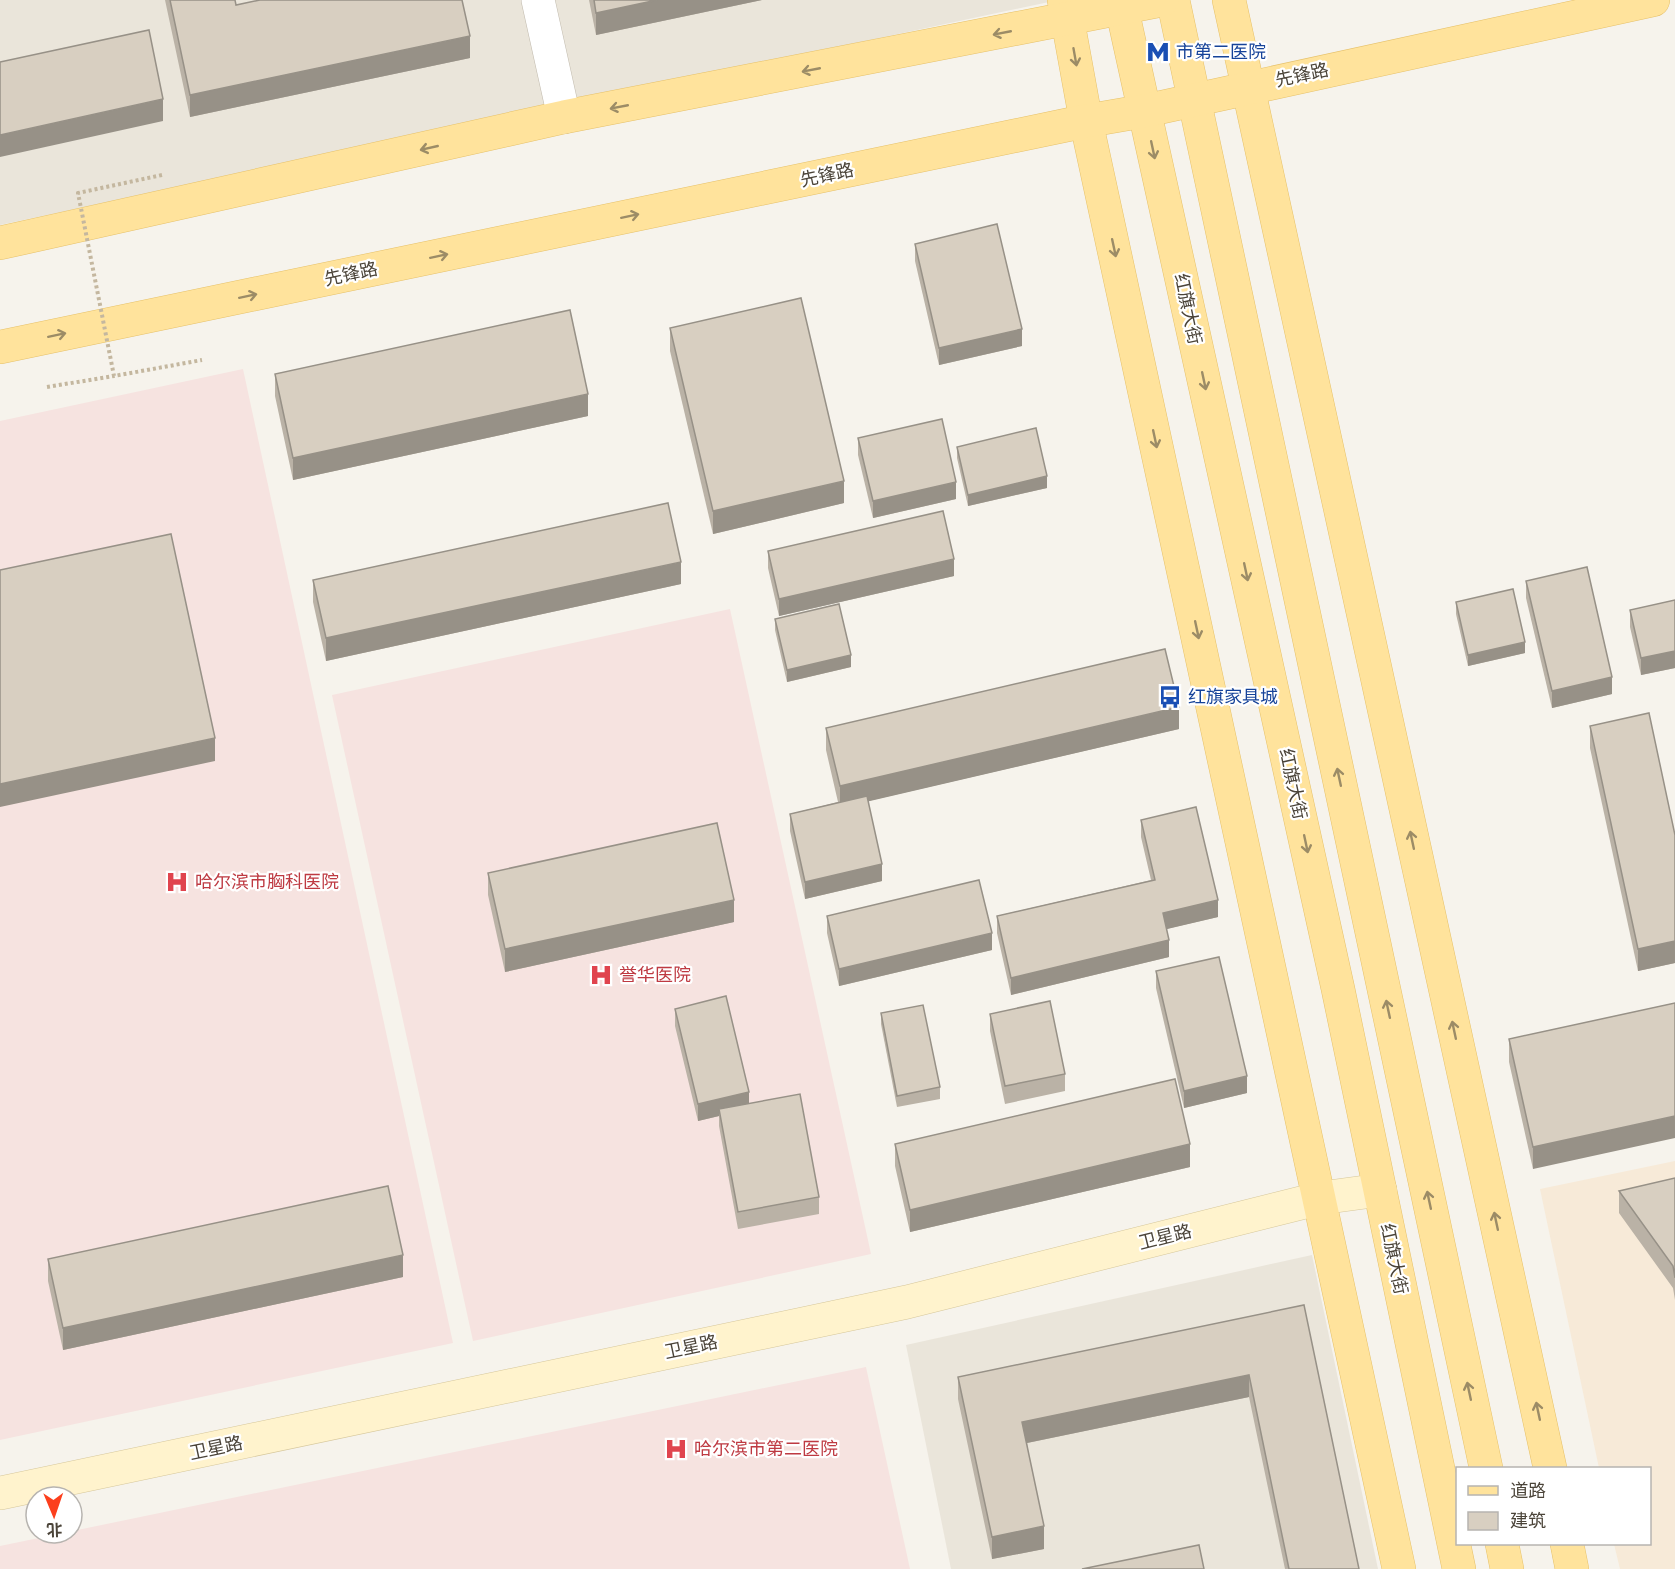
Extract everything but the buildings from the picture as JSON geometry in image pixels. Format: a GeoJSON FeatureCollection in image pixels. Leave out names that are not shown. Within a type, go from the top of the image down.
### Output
{"type":"FeatureCollection","features":[{"type":"Feature","properties":{"kind":"main road"},"geometry":{"type":"LineString","coordinates":[[0,243],[564,117],[1066,10],[1162,0]]}},
{"type":"Feature","properties":{"kind":"main road"},"geometry":{"type":"LineString","coordinates":[[1173,0],[1486,1467]]}},
{"type":"Feature","properties":{"kind":"main road"},"geometry":{"type":"LineString","coordinates":[[1229,0],[1550,1467]]}},
{"type":"Feature","properties":{"kind":"main road","name":"先锋路"},"geometry":{"type":"LineString","coordinates":[[0,347],[1086,121],[1144,111],[1653,0]]}},
{"type":"Feature","properties":{"kind":"main road","name":"红旗大街"},"geometry":{"type":"LineString","coordinates":[[1121,4],[1336,977],[1459,1569]]}},
{"type":"Feature","properties":{"kind":"main road"},"geometry":{"type":"LineString","coordinates":[[1066,10],[1086,121],[1321,1198],[1399,1569]]}},
{"type":"Feature","properties":{"kind":"main road"},"geometry":{"type":"LineString","coordinates":[[1502,1545],[1507,1569]]}},
{"type":"Feature","properties":{"kind":"main road"},"geometry":{"type":"LineString","coordinates":[[1567,1545],[1572,1569]]}},
{"type":"Feature","properties":{"kind":"street"},"geometry":{"type":"LineString","coordinates":[[538,0],[564,117]]}},
{"type":"Feature","properties":{"kind":"street","name":"卫星路"},"geometry":{"type":"LineString","coordinates":[[0,1493],[907,1302],[1321,1198],[1380,1190]]}},
{"type":"Feature","properties":{"kind":"path"},"geometry":{"type":"LineString","coordinates":[[114,376],[78,193],[162,175]]}},
{"type":"Feature","properties":{"kind":"path"},"geometry":{"type":"LineString","coordinates":[[47,387],[202,360]]}},
{"type":"Feature","properties":{"kind":"shaded area"},"geometry":{"type":"Polygon","coordinates":[[[0,0],[1049,0],[1049,2],[0,225],[0,0]]]}},
{"type":"Feature","properties":{"kind":"shaded area","name":"哈尔滨市胸科医院"},"geometry":{"type":"Polygon","coordinates":[[[243,369],[453,1343],[0,1440],[0,421],[243,369]]]}},
{"type":"Feature","properties":{"kind":"shaded area","name":"誉华医院"},"geometry":{"type":"Polygon","coordinates":[[[730,609],[871,1254],[473,1341],[332,695],[730,609]]]}},
{"type":"Feature","properties":{"kind":"shaded area"},"geometry":{"type":"Polygon","coordinates":[[[1675,1161],[1675,1569],[1620,1569],[1614,1545],[1651,1545],[1651,1467],[1599,1467],[1540,1189],[1675,1161]]]}},
{"type":"Feature","properties":{"kind":"shaded area"},"geometry":{"type":"Polygon","coordinates":[[[1312,1255],[1378,1569],[951,1569],[906,1345],[1312,1255]]]}},
{"type":"Feature","properties":{"kind":"shaded area","name":"哈尔滨市第二医院"},"geometry":{"type":"Polygon","coordinates":[[[866,1367],[910,1569],[0,1569],[0,1546],[24,1541],[24,1545],[84,1545],[84,1529],[866,1367]]]}},
{"type":"Feature","properties":{"kind":"place","name":"市第二医院"},"geometry":{"type":"Point","coordinates":[1158,52]}},
{"type":"Feature","properties":{"kind":"place","name":"红旗家具城"},"geometry":{"type":"Point","coordinates":[1170,697]}},
{"type":"Feature","properties":{"kind":"place","name":"哈尔滨市胸科医院"},"geometry":{"type":"Point","coordinates":[177,882]}},
{"type":"Feature","properties":{"kind":"place","name":"誉华医院"},"geometry":{"type":"Point","coordinates":[601,975]}},
{"type":"Feature","properties":{"kind":"place","name":"哈尔滨市第二医院"},"geometry":{"type":"Point","coordinates":[676,1449]}}]}
